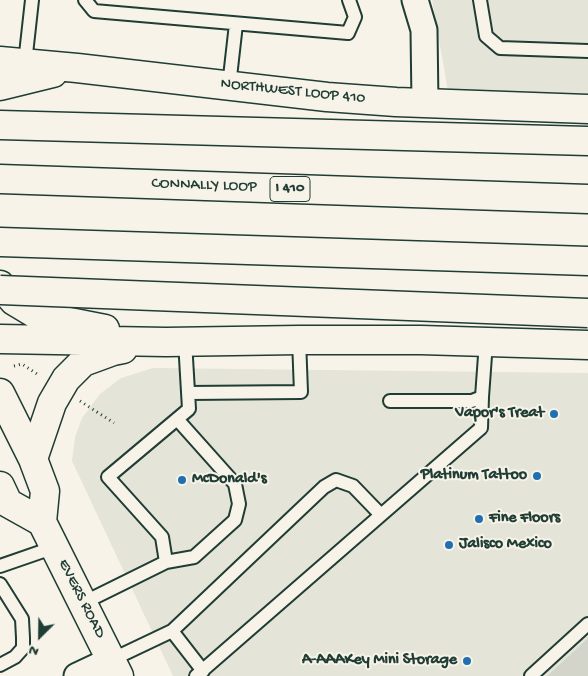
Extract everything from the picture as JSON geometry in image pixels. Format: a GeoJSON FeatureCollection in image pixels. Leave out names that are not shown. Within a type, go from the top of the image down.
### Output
{"type":"FeatureCollection","features":[{"type":"Feature","properties":{"kind":"main road","name":"NORTHWEST LOOP 410"},"geometry":{"type":"LineString","coordinates":[[13,62],[328,97],[425,103],[588,109]]}},
{"type":"Feature","properties":{"kind":"main road"},"geometry":{"type":"LineString","coordinates":[[0,86],[77,68]]}},
{"type":"Feature","properties":{"kind":"main road"},"geometry":{"type":"LineString","coordinates":[[0,125],[588,141]]}},
{"type":"Feature","properties":{"kind":"main road","name":"CONNALLY LOOP"},"geometry":{"type":"LineString","coordinates":[[9,180],[588,199]]}},
{"type":"Feature","properties":{"kind":"main road"},"geometry":{"type":"LineString","coordinates":[[0,242],[588,261]]}},
{"type":"Feature","properties":{"kind":"main road"},"geometry":{"type":"LineString","coordinates":[[0,285],[14,301],[39,316],[175,341]]}},
{"type":"Feature","properties":{"kind":"main road"},"geometry":{"type":"LineString","coordinates":[[0,290],[588,313]]}},
{"type":"Feature","properties":{"kind":"main road"},"geometry":{"type":"LineString","coordinates":[[0,339],[299,340],[588,345]]}},
{"type":"Feature","properties":{"kind":"main road"},"geometry":{"type":"LineString","coordinates":[[33,459],[52,403],[66,379],[84,362],[112,351],[175,341]]}},
{"type":"Feature","properties":{"kind":"main road"},"geometry":{"type":"LineString","coordinates":[[0,393],[33,459],[45,491],[42,522],[3,498]]}},
{"type":"Feature","properties":{"kind":"main road","name":"EVERS ROAD"},"geometry":{"type":"LineString","coordinates":[[42,522],[115,668]]}},
{"type":"Feature","properties":{"kind":"street"},"geometry":{"type":"LineString","coordinates":[[415,0],[424,30],[425,103]]}},
{"type":"Feature","properties":{"kind":"street"},"geometry":{"type":"LineString","coordinates":[[77,676],[115,668]]}},
{"type":"Feature","properties":{"kind":"lane"},"geometry":{"type":"LineString","coordinates":[[13,62],[32,0]]}},
{"type":"Feature","properties":{"kind":"lane"},"geometry":{"type":"LineString","coordinates":[[85,0],[94,11],[348,33],[355,17],[349,0]]}},
{"type":"Feature","properties":{"kind":"lane"},"geometry":{"type":"LineString","coordinates":[[480,0],[486,36],[500,48],[588,51]]}},
{"type":"Feature","properties":{"kind":"lane"},"geometry":{"type":"LineString","coordinates":[[229,86],[236,24]]}},
{"type":"Feature","properties":{"kind":"lane"},"geometry":{"type":"LineString","coordinates":[[188,393],[301,392],[299,340]]}},
{"type":"Feature","properties":{"kind":"lane"},"geometry":{"type":"LineString","coordinates":[[166,562],[162,537],[108,477],[189,408],[188,393],[175,341]]}},
{"type":"Feature","properties":{"kind":"lane"},"geometry":{"type":"LineString","coordinates":[[172,631],[200,673],[481,428],[486,342]]}},
{"type":"Feature","properties":{"kind":"lane"},"geometry":{"type":"LineString","coordinates":[[390,401],[472,401],[482,396]]}},
{"type":"Feature","properties":{"kind":"lane"},"geometry":{"type":"LineString","coordinates":[[83,603],[166,562],[194,557],[235,520],[239,504],[236,484],[177,418]]}},
{"type":"Feature","properties":{"kind":"lane"},"geometry":{"type":"LineString","coordinates":[[115,668],[172,631],[324,487],[336,480],[353,486],[381,515]]}},
{"type":"Feature","properties":{"kind":"lane"},"geometry":{"type":"LineString","coordinates":[[0,566],[55,547]]}},
{"type":"Feature","properties":{"kind":"lane"},"geometry":{"type":"LineString","coordinates":[[0,584],[22,619],[24,638],[23,648],[15,657],[0,665]]}},
{"type":"Feature","properties":{"kind":"lane"},"geometry":{"type":"LineString","coordinates":[[531,676],[588,624]]}},
{"type":"Feature","properties":{"kind":"path"},"geometry":{"type":"LineString","coordinates":[[14,366],[22,364],[43,378]]}},
{"type":"Feature","properties":{"kind":"path"},"geometry":{"type":"LineString","coordinates":[[78,400],[114,423]]}},
{"type":"Feature","properties":{"kind":"shaded area"},"geometry":{"type":"Polygon","coordinates":[[[432,0],[588,0],[588,98],[448,91],[432,0]]]}},
{"type":"Feature","properties":{"kind":"shaded area"},"geometry":{"type":"Polygon","coordinates":[[[153,368],[588,373],[588,638],[547,676],[173,676],[72,461],[75,437],[82,418],[100,394],[121,378],[153,368]]]}},
{"type":"Feature","properties":{"kind":"shaded area"},"geometry":{"type":"Polygon","coordinates":[[[588,638],[588,676],[547,676],[588,638]]]}},
{"type":"Feature","properties":{"kind":"place","name":"Vapor's Treat"},"geometry":{"type":"Point","coordinates":[554,414]}},
{"type":"Feature","properties":{"kind":"place","name":"Platinum Tattoo"},"geometry":{"type":"Point","coordinates":[537,476]}},
{"type":"Feature","properties":{"kind":"place","name":"McDonald's"},"geometry":{"type":"Point","coordinates":[182,480]}},
{"type":"Feature","properties":{"kind":"place","name":"Fine Floors"},"geometry":{"type":"Point","coordinates":[479,519]}},
{"type":"Feature","properties":{"kind":"place","name":"Jalisco Mexico"},"geometry":{"type":"Point","coordinates":[449,545]}},
{"type":"Feature","properties":{"kind":"place","name":"A-AAAKey Mini Storage"},"geometry":{"type":"Point","coordinates":[467,661]}}]}
